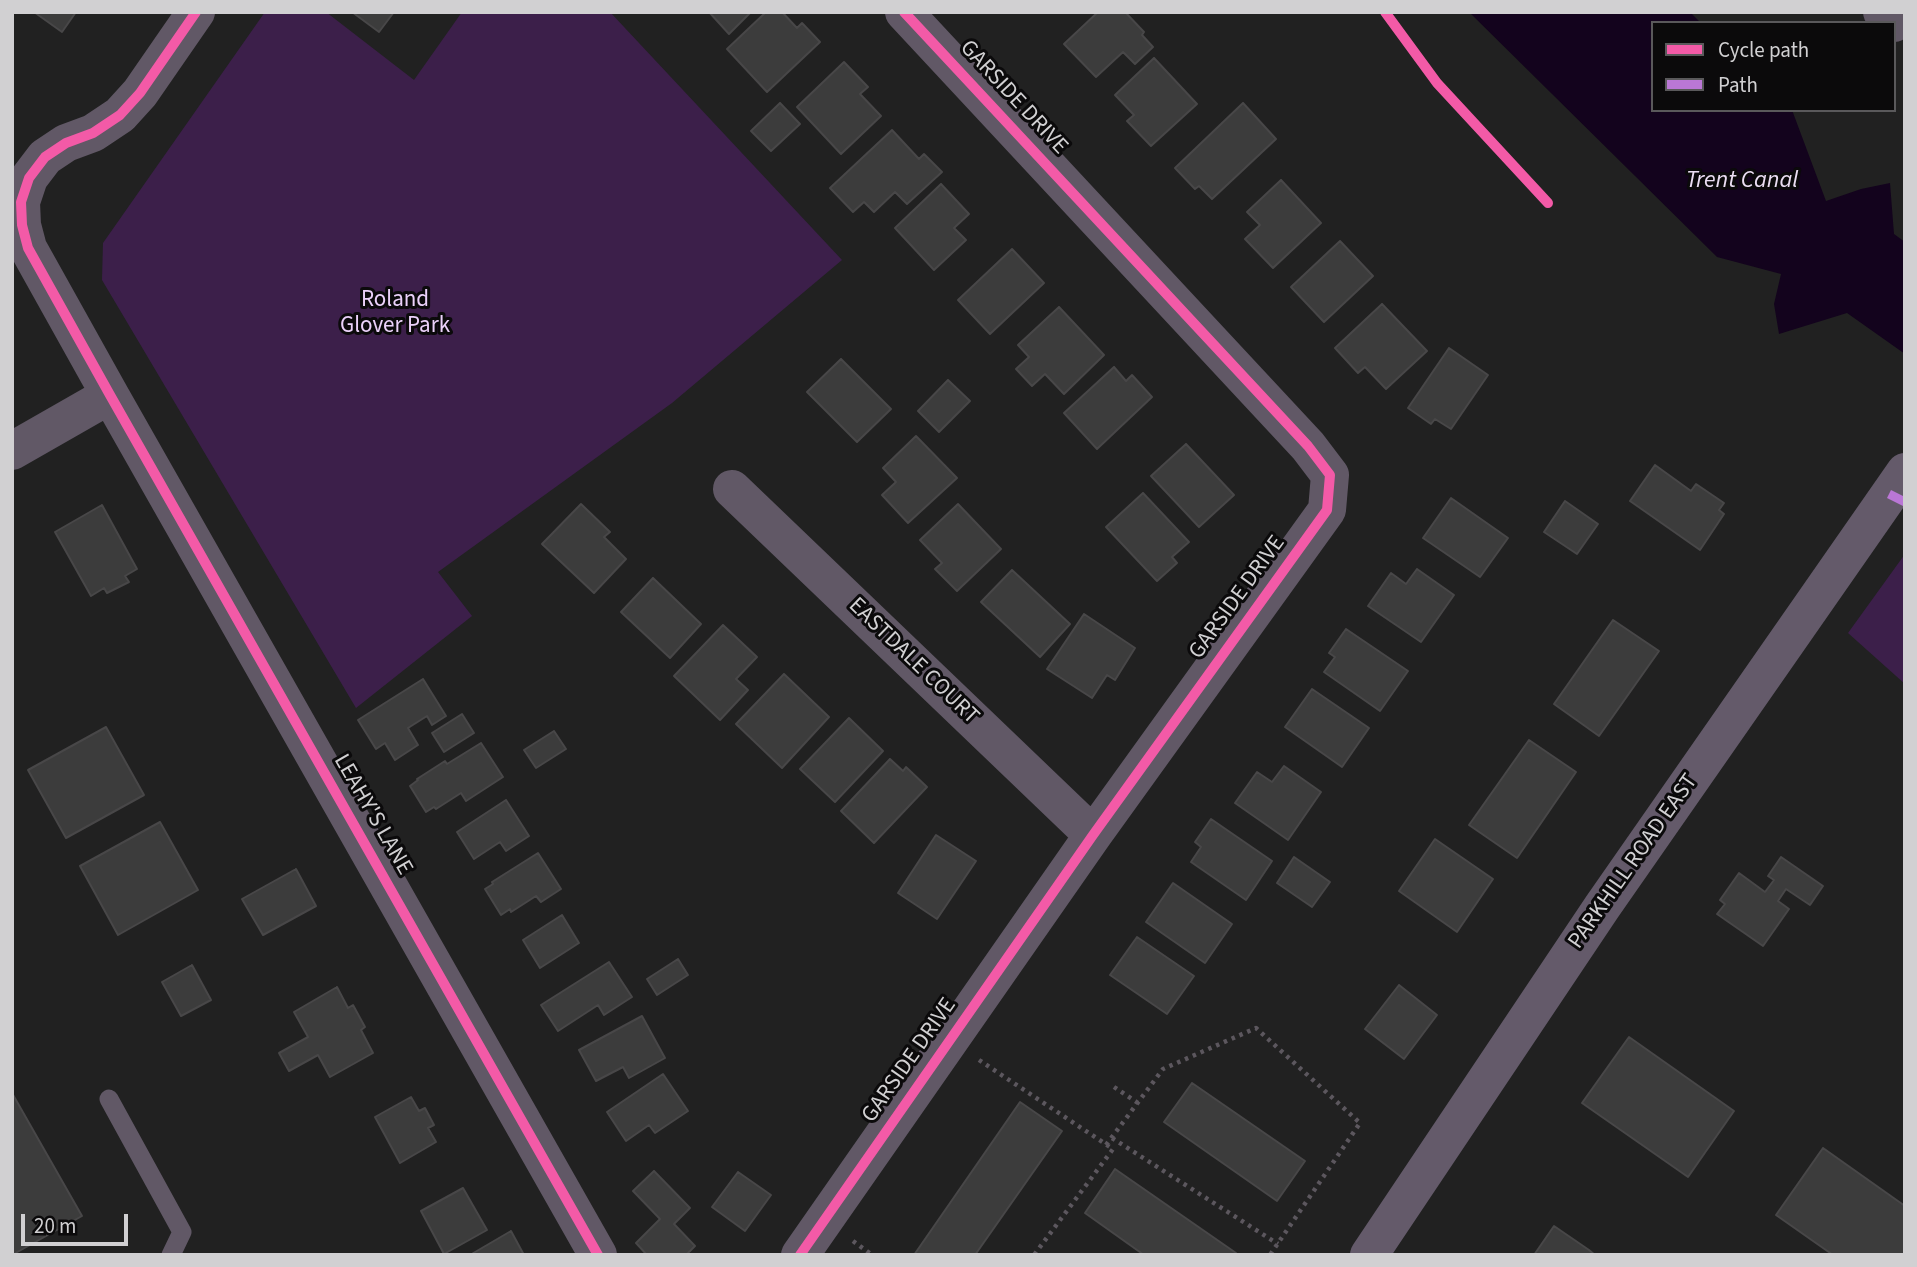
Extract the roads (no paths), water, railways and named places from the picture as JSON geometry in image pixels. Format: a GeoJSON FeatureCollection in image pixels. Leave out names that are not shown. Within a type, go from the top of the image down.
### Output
{"type":"FeatureCollection","features":[{"type":"Feature","properties":{"kind":"main road","name":"PARKHILL ROAD EAST"},"geometry":{"type":"LineString","coordinates":[[1368,1255],[1602,907],[1905,472]]}},
{"type":"Feature","properties":{"kind":"street","name":"LEAHY'S LANE"},"geometry":{"type":"LineString","coordinates":[[196,12],[140,93],[120,115],[93,133],[66,143],[45,157],[29,178],[22,202],[22,225],[28,248],[598,1255]]}},
{"type":"Feature","properties":{"kind":"street","name":"GARSIDE DRIVE"},"geometry":{"type":"LineString","coordinates":[[800,1255],[1093,835],[1327,510],[1330,475],[1308,446],[904,12]]}},
{"type":"Feature","properties":{"kind":"street"},"geometry":{"type":"LineString","coordinates":[[12,451],[110,395]]}},
{"type":"Feature","properties":{"kind":"street","name":"EASTDALE COURT"},"geometry":{"type":"LineString","coordinates":[[732,489],[1093,835]]}},
{"type":"Feature","properties":{"kind":"lane"},"geometry":{"type":"LineString","coordinates":[[109,1099],[182,1232],[171,1255]]}},
{"type":"Feature","properties":{"kind":"water","name":"Trent Canal"},"geometry":{"type":"Polygon","coordinates":[[[1469,12],[1690,12],[1699,21],[1651,21],[1651,112],[1793,112],[1826,201],[1890,183],[1894,234],[1905,242],[1905,354],[1847,313],[1779,334],[1774,304],[1781,274],[1717,257],[1469,12]]]}},
{"type":"Feature","properties":{"kind":"park label","name":"Roland Glover Park"},"geometry":{"type":"Point","coordinates":[395,314]}}]}
